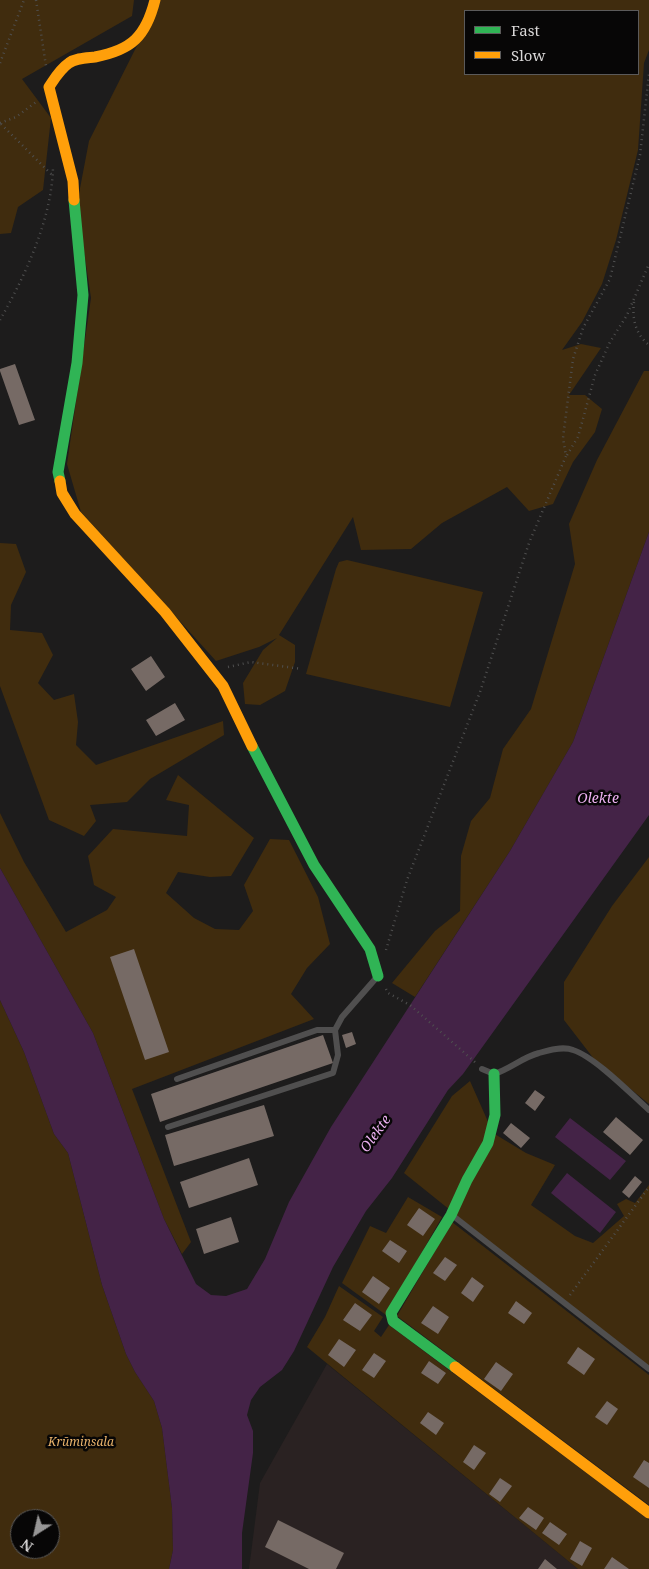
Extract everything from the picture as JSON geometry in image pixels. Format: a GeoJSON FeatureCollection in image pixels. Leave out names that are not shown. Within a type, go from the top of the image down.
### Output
{"type":"FeatureCollection","features":[{"type":"Feature","properties":{"kind":"street"},"geometry":{"type":"LineString","coordinates":[[155,0],[151,17],[143,32],[132,44],[114,54],[71,62],[58,72],[49,87],[73,181],[83,295],[77,363],[58,472],[62,493],[75,514],[165,612],[228,694],[282,807],[314,866],[370,949],[378,976]]}},
{"type":"Feature","properties":{"kind":"street"},"geometry":{"type":"LineString","coordinates":[[494,1074],[495,1115],[488,1143],[467,1180],[451,1215],[391,1313],[393,1321],[649,1513]]}},
{"type":"Feature","properties":{"kind":"lane"},"geometry":{"type":"LineString","coordinates":[[168,1127],[333,1073],[338,1054],[335,1030],[342,1017],[378,976]]}},
{"type":"Feature","properties":{"kind":"lane"},"geometry":{"type":"LineString","coordinates":[[176,1079],[317,1030],[335,1030]]}},
{"type":"Feature","properties":{"kind":"lane"},"geometry":{"type":"LineString","coordinates":[[482,1069],[494,1074],[538,1053],[559,1048],[573,1050],[589,1059],[649,1110]]}},
{"type":"Feature","properties":{"kind":"lane"},"geometry":{"type":"LineString","coordinates":[[451,1215],[649,1369]]}},
{"type":"Feature","properties":{"kind":"path"},"geometry":{"type":"LineString","coordinates":[[0,63],[24,0]]}},
{"type":"Feature","properties":{"kind":"path"},"geometry":{"type":"LineString","coordinates":[[36,0],[49,87],[32,106],[0,124],[57,181]]}},
{"type":"Feature","properties":{"kind":"path"},"geometry":{"type":"LineString","coordinates":[[566,456],[563,438],[573,359],[583,328],[610,279],[640,155],[649,74]]}},
{"type":"Feature","properties":{"kind":"path"},"geometry":{"type":"LineString","coordinates":[[0,320],[32,256],[48,200],[53,166]]}},
{"type":"Feature","properties":{"kind":"path"},"geometry":{"type":"LineString","coordinates":[[378,976],[407,880],[480,692],[529,543],[566,456],[578,437],[595,375],[610,342],[627,315],[649,264]]}},
{"type":"Feature","properties":{"kind":"path"},"geometry":{"type":"LineString","coordinates":[[635,296],[633,312],[635,326],[643,340],[649,345]]}},
{"type":"Feature","properties":{"kind":"path"},"geometry":{"type":"LineString","coordinates":[[212,671],[250,662],[302,669]]}},
{"type":"Feature","properties":{"kind":"path"},"geometry":{"type":"LineString","coordinates":[[388,993],[410,1005],[474,1061]]}},
{"type":"Feature","properties":{"kind":"path"},"geometry":{"type":"LineString","coordinates":[[564,1303],[649,1187]]}},
{"type":"Feature","properties":{"kind":"shaded area"},"geometry":{"type":"Polygon","coordinates":[[[327,1364],[578,1569],[249,1569],[260,1483],[327,1364]]]}},
{"type":"Feature","properties":{"kind":"green space"},"geometry":{"type":"Polygon","coordinates":[[[0,0],[134,0],[132,16],[22,79],[51,118],[43,190],[18,207],[11,233],[0,234],[0,0]]]}},
{"type":"Feature","properties":{"kind":"green space"},"geometry":{"type":"Polygon","coordinates":[[[160,0],[649,0],[649,50],[644,63],[638,150],[616,240],[602,284],[582,322],[562,350],[581,344],[601,348],[569,395],[585,395],[602,409],[595,432],[573,462],[553,504],[529,511],[507,487],[442,523],[411,549],[361,550],[353,517],[279,635],[295,645],[295,662],[285,691],[260,705],[245,704],[243,683],[263,650],[277,638],[259,647],[216,661],[81,512],[67,464],[91,298],[77,204],[89,141],[160,0]]]}},
{"type":"Feature","properties":{"kind":"green space"},"geometry":{"type":"Polygon","coordinates":[[[644,371],[649,371],[649,532],[573,742],[510,851],[415,997],[392,983],[435,931],[460,911],[461,856],[471,821],[490,798],[503,749],[531,709],[575,564],[569,524],[597,460],[644,371]]]}},
{"type":"Feature","properties":{"kind":"green space"},"geometry":{"type":"Polygon","coordinates":[[[0,543],[16,544],[26,572],[11,605],[10,630],[42,633],[53,655],[38,683],[54,700],[74,694],[78,722],[76,745],[96,765],[223,721],[224,735],[150,779],[127,802],[90,805],[96,821],[84,836],[49,820],[0,686],[0,543]]]}},
{"type":"Feature","properties":{"kind":"green space"},"geometry":{"type":"Polygon","coordinates":[[[347,560],[483,592],[450,707],[306,674],[336,569],[339,562],[347,560]]]}},
{"type":"Feature","properties":{"kind":"green space"},"geometry":{"type":"Polygon","coordinates":[[[178,775],[254,838],[231,876],[210,877],[178,872],[166,893],[194,918],[215,929],[239,930],[253,911],[244,885],[270,839],[289,840],[318,897],[330,944],[307,968],[291,994],[314,1019],[132,1089],[191,1242],[182,1254],[164,1219],[93,1033],[0,868],[0,813],[24,862],[66,932],[107,910],[116,897],[94,885],[88,856],[113,829],[187,836],[189,805],[166,800],[178,775]]]}},
{"type":"Feature","properties":{"kind":"green space"},"geometry":{"type":"Polygon","coordinates":[[[649,857],[649,1104],[594,1059],[564,1020],[564,982],[612,906],[649,857]]]}},
{"type":"Feature","properties":{"kind":"green space","name":"Krūmiņsala"},"geometry":{"type":"Polygon","coordinates":[[[0,1000],[24,1052],[54,1134],[68,1153],[102,1285],[126,1354],[154,1401],[162,1428],[172,1508],[173,1550],[169,1569],[0,1569],[0,1000]]]}},
{"type":"Feature","properties":{"kind":"green space"},"geometry":{"type":"Polygon","coordinates":[[[470,1081],[493,1133],[526,1153],[555,1165],[531,1205],[575,1236],[593,1243],[624,1216],[617,1204],[626,1199],[635,1203],[649,1185],[649,1370],[404,1173],[452,1096],[470,1081]]]}},
{"type":"Feature","properties":{"kind":"green space"},"geometry":{"type":"Polygon","coordinates":[[[408,1197],[442,1217],[386,1315],[342,1283],[370,1226],[386,1233],[408,1197]]]}},
{"type":"Feature","properties":{"kind":"green space"},"geometry":{"type":"Polygon","coordinates":[[[452,1222],[649,1375],[649,1505],[397,1316],[452,1222]]]}},
{"type":"Feature","properties":{"kind":"green space"},"geometry":{"type":"Polygon","coordinates":[[[339,1286],[383,1317],[374,1331],[381,1337],[389,1325],[649,1520],[649,1569],[578,1569],[307,1347],[325,1317],[339,1286]]]}},
{"type":"Feature","properties":{"kind":"water","name":"Olekte"},"geometry":{"type":"Polygon","coordinates":[[[649,532],[649,815],[463,1074],[448,1090],[392,1178],[366,1211],[333,1267],[294,1351],[282,1370],[260,1387],[251,1400],[247,1415],[253,1431],[253,1453],[242,1533],[242,1569],[169,1569],[173,1550],[172,1508],[162,1428],[154,1401],[126,1354],[102,1285],[68,1153],[54,1134],[24,1052],[0,1000],[0,868],[93,1033],[164,1219],[196,1284],[211,1295],[226,1296],[247,1289],[265,1259],[289,1202],[331,1127],[510,851],[573,742],[649,532]]]}},
{"type":"Feature","properties":{"kind":"water"},"geometry":{"type":"Polygon","coordinates":[[[570,1118],[626,1161],[610,1180],[555,1137],[570,1118]]]}},
{"type":"Feature","properties":{"kind":"water"},"geometry":{"type":"Polygon","coordinates":[[[567,1173],[616,1212],[600,1233],[551,1193],[567,1173]]]}},
{"type":"Feature","properties":{"kind":"building"},"geometry":{"type":"Polygon","coordinates":[[[15,364],[35,420],[19,425],[0,371],[0,369],[15,364]]]}},
{"type":"Feature","properties":{"kind":"building"},"geometry":{"type":"Polygon","coordinates":[[[151,656],[165,677],[146,691],[131,669],[151,656]]]}},
{"type":"Feature","properties":{"kind":"building"},"geometry":{"type":"Polygon","coordinates":[[[175,703],[185,720],[156,736],[146,720],[175,703]]]}},
{"type":"Feature","properties":{"kind":"building"},"geometry":{"type":"Polygon","coordinates":[[[134,949],[169,1052],[145,1060],[110,957],[134,949]]]}},
{"type":"Feature","properties":{"kind":"building"},"geometry":{"type":"Polygon","coordinates":[[[352,1032],[356,1044],[346,1048],[342,1035],[352,1032]]]}},
{"type":"Feature","properties":{"kind":"building"},"geometry":{"type":"Polygon","coordinates":[[[323,1035],[333,1063],[160,1122],[151,1094],[323,1035]]]}},
{"type":"Feature","properties":{"kind":"building"},"geometry":{"type":"Polygon","coordinates":[[[535,1090],[545,1097],[535,1111],[525,1103],[535,1090]]]}},
{"type":"Feature","properties":{"kind":"building"},"geometry":{"type":"Polygon","coordinates":[[[264,1105],[274,1136],[174,1166],[165,1135],[264,1105]]]}},
{"type":"Feature","properties":{"kind":"building"},"geometry":{"type":"Polygon","coordinates":[[[616,1117],[643,1140],[630,1155],[603,1132],[616,1117]]]}},
{"type":"Feature","properties":{"kind":"building"},"geometry":{"type":"Polygon","coordinates":[[[511,1123],[530,1138],[521,1148],[503,1133],[511,1123]]]}},
{"type":"Feature","properties":{"kind":"building"},"geometry":{"type":"Polygon","coordinates":[[[249,1158],[258,1185],[189,1208],[180,1182],[249,1158]]]}},
{"type":"Feature","properties":{"kind":"building"},"geometry":{"type":"Polygon","coordinates":[[[635,1176],[642,1182],[629,1198],[622,1192],[635,1176]]]}},
{"type":"Feature","properties":{"kind":"building"},"geometry":{"type":"Polygon","coordinates":[[[419,1208],[435,1219],[423,1236],[407,1225],[419,1208]]]}},
{"type":"Feature","properties":{"kind":"building"},"geometry":{"type":"Polygon","coordinates":[[[231,1217],[239,1242],[204,1254],[196,1229],[231,1217]]]}},
{"type":"Feature","properties":{"kind":"building"},"geometry":{"type":"Polygon","coordinates":[[[390,1240],[407,1251],[399,1263],[382,1251],[390,1240]]]}},
{"type":"Feature","properties":{"kind":"building"},"geometry":{"type":"Polygon","coordinates":[[[445,1257],[457,1265],[445,1281],[433,1273],[445,1257]]]}},
{"type":"Feature","properties":{"kind":"building"},"geometry":{"type":"Polygon","coordinates":[[[373,1276],[390,1288],[379,1304],[362,1292],[373,1276]]]}},
{"type":"Feature","properties":{"kind":"building"},"geometry":{"type":"Polygon","coordinates":[[[472,1277],[484,1286],[473,1302],[461,1293],[472,1277]]]}},
{"type":"Feature","properties":{"kind":"building"},"geometry":{"type":"Polygon","coordinates":[[[516,1301],[532,1313],[524,1324],[508,1313],[516,1301]]]}},
{"type":"Feature","properties":{"kind":"building"},"geometry":{"type":"Polygon","coordinates":[[[355,1303],[372,1315],[360,1331],[343,1320],[355,1303]]]}},
{"type":"Feature","properties":{"kind":"building"},"geometry":{"type":"Polygon","coordinates":[[[433,1306],[449,1317],[438,1334],[421,1323],[433,1306]]]}},
{"type":"Feature","properties":{"kind":"building"},"geometry":{"type":"Polygon","coordinates":[[[339,1339],[356,1350],[344,1367],[328,1355],[339,1339]]]}},
{"type":"Feature","properties":{"kind":"building"},"geometry":{"type":"Polygon","coordinates":[[[578,1347],[595,1359],[584,1375],[567,1363],[578,1347]]]}},
{"type":"Feature","properties":{"kind":"building"},"geometry":{"type":"Polygon","coordinates":[[[374,1353],[386,1361],[374,1378],[362,1370],[374,1353]]]}},
{"type":"Feature","properties":{"kind":"building"},"geometry":{"type":"Polygon","coordinates":[[[429,1361],[446,1373],[438,1384],[421,1373],[429,1361]]]}},
{"type":"Feature","properties":{"kind":"building"},"geometry":{"type":"Polygon","coordinates":[[[496,1362],[513,1374],[501,1391],[484,1379],[496,1362]]]}},
{"type":"Feature","properties":{"kind":"building"},"geometry":{"type":"Polygon","coordinates":[[[607,1401],[618,1409],[607,1425],[595,1417],[607,1401]]]}},
{"type":"Feature","properties":{"kind":"building"},"geometry":{"type":"Polygon","coordinates":[[[428,1412],[444,1423],[436,1435],[420,1423],[428,1412]]]}},
{"type":"Feature","properties":{"kind":"building"},"geometry":{"type":"Polygon","coordinates":[[[474,1445],[486,1453],[474,1470],[463,1462],[474,1445]]]}},
{"type":"Feature","properties":{"kind":"building"},"geometry":{"type":"Polygon","coordinates":[[[644,1460],[649,1463],[649,1488],[633,1477],[644,1460]]]}},
{"type":"Feature","properties":{"kind":"building"},"geometry":{"type":"Polygon","coordinates":[[[500,1478],[512,1486],[500,1502],[489,1494],[500,1478]]]}},
{"type":"Feature","properties":{"kind":"building"},"geometry":{"type":"Polygon","coordinates":[[[528,1507],[544,1518],[536,1530],[519,1518],[528,1507]]]}},
{"type":"Feature","properties":{"kind":"building"},"geometry":{"type":"Polygon","coordinates":[[[278,1520],[344,1553],[336,1569],[309,1569],[265,1547],[278,1520]]]}},
{"type":"Feature","properties":{"kind":"building"},"geometry":{"type":"Polygon","coordinates":[[[550,1522],[567,1534],[559,1545],[542,1533],[550,1522]]]}},
{"type":"Feature","properties":{"kind":"building"},"geometry":{"type":"Polygon","coordinates":[[[580,1541],[592,1548],[582,1566],[570,1559],[580,1541]]]}},
{"type":"Feature","properties":{"kind":"building"},"geometry":{"type":"Polygon","coordinates":[[[612,1557],[629,1569],[604,1569],[612,1557]]]}},
{"type":"Feature","properties":{"kind":"building"},"geometry":{"type":"Polygon","coordinates":[[[545,1559],[557,1569],[538,1569],[545,1559]]]}},
{"type":"Feature","properties":{"kind":"traffic: fast"},"geometry":{"type":"LineString","coordinates":[[60,481],[58,472],[77,363],[83,295],[74,200]]}},
{"type":"Feature","properties":{"kind":"traffic: fast"},"geometry":{"type":"LineString","coordinates":[[252,746],[314,865],[370,949],[378,976]]}},
{"type":"Feature","properties":{"kind":"traffic: fast"},"geometry":{"type":"LineString","coordinates":[[455,1367],[393,1321],[391,1313],[451,1215],[467,1180],[488,1143],[495,1115],[494,1074]]}},
{"type":"Feature","properties":{"kind":"traffic: slow"},"geometry":{"type":"LineString","coordinates":[[74,200],[73,181],[49,87],[60,71],[72,61],[108,54],[119,50],[136,39],[147,23],[155,0]]}},
{"type":"Feature","properties":{"kind":"traffic: slow"},"geometry":{"type":"LineString","coordinates":[[60,481],[62,493],[75,514],[165,612],[223,686],[252,746]]}},
{"type":"Feature","properties":{"kind":"traffic: slow"},"geometry":{"type":"LineString","coordinates":[[455,1367],[649,1513]]}}]}
